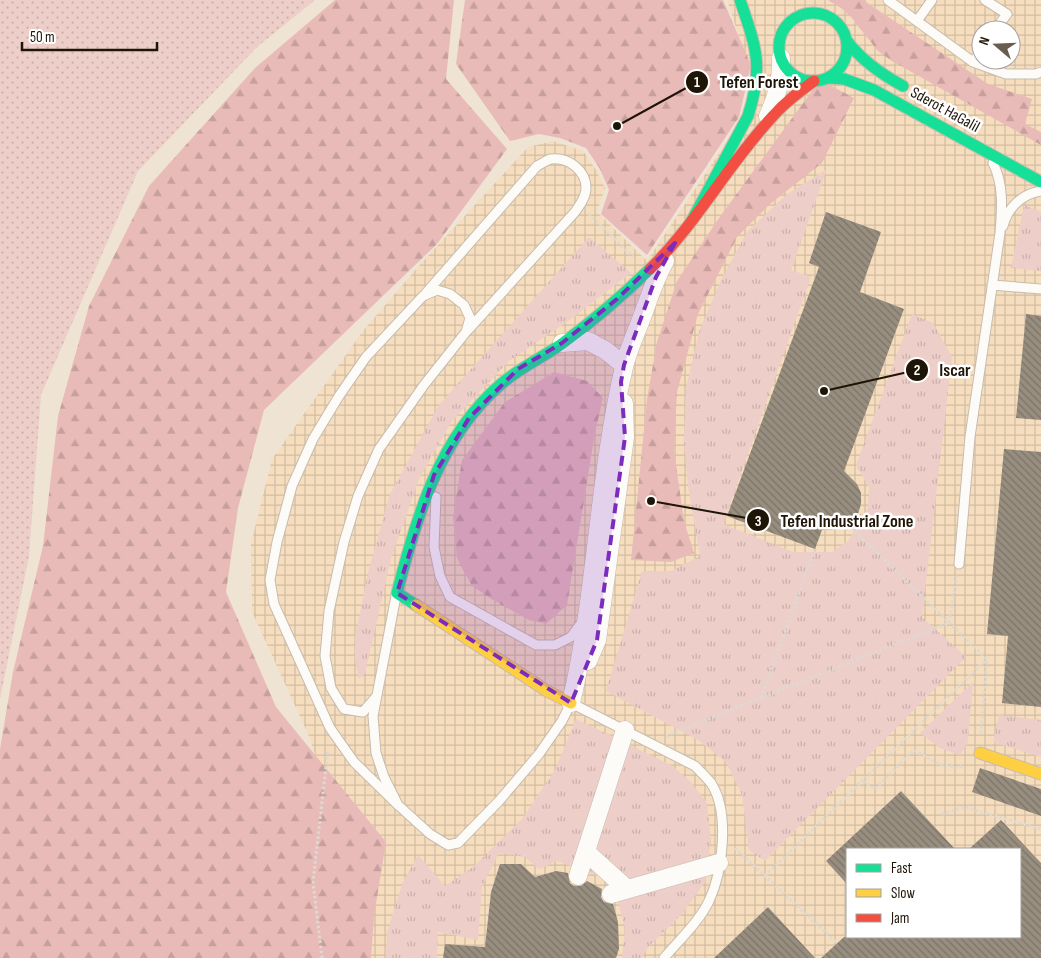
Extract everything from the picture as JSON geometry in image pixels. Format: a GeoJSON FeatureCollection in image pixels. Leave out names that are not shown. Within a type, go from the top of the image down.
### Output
{"type":"FeatureCollection","features":[{"type":"Feature","properties":{"kind":"street"},"geometry":{"type":"LineString","coordinates":[[692,220],[745,122],[754,98],[758,78],[758,62],[755,46],[740,0]]}},
{"type":"Feature","properties":{"kind":"street"},"geometry":{"type":"LineString","coordinates":[[794,6],[807,13]]}},
{"type":"Feature","properties":{"kind":"street"},"geometry":{"type":"LineString","coordinates":[[571,703],[581,662],[607,456],[624,365],[656,277],[675,243],[764,125],[789,99],[814,82],[828,78],[836,73],[844,64],[847,40],[841,26],[829,16],[807,13],[796,17],[787,24],[781,34],[781,74],[778,90],[764,125]]}},
{"type":"Feature","properties":{"kind":"street"},"geometry":{"type":"LineString","coordinates":[[772,31],[783,65],[790,73],[800,79],[814,82]]}},
{"type":"Feature","properties":{"kind":"street","name":"Sderot HaGalil"},"geometry":{"type":"LineString","coordinates":[[847,40],[863,61],[917,94]]}},
{"type":"Feature","properties":{"kind":"street","name":"Sderot HaGalil"},"geometry":{"type":"LineString","coordinates":[[828,78],[844,79],[874,90],[1041,182]]}},
{"type":"Feature","properties":{"kind":"street"},"geometry":{"type":"LineString","coordinates":[[571,703],[546,691],[397,593],[408,548],[434,475],[448,447],[469,418],[492,391],[518,369],[562,343],[617,299],[675,243]]}},
{"type":"Feature","properties":{"kind":"street"},"geometry":{"type":"LineString","coordinates":[[562,343],[588,341],[605,350],[624,365]]}},
{"type":"Feature","properties":{"kind":"street"},"geometry":{"type":"LineString","coordinates":[[571,703],[597,640],[625,437],[626,411],[621,382]]}},
{"type":"Feature","properties":{"kind":"street"},"geometry":{"type":"LineString","coordinates":[[578,876],[625,730]]}},
{"type":"Feature","properties":{"kind":"street"},"geometry":{"type":"LineString","coordinates":[[980,754],[1041,774]]}},
{"type":"Feature","properties":{"kind":"street"},"geometry":{"type":"LineString","coordinates":[[586,852],[619,892],[719,863]]}},
{"type":"Feature","properties":{"kind":"lane"},"geometry":{"type":"LineString","coordinates":[[888,0],[971,61]]}},
{"type":"Feature","properties":{"kind":"lane"},"geometry":{"type":"LineString","coordinates":[[917,21],[932,0]]}},
{"type":"Feature","properties":{"kind":"lane"},"geometry":{"type":"LineString","coordinates":[[985,0],[1007,14],[1003,20]]}},
{"type":"Feature","properties":{"kind":"lane"},"geometry":{"type":"LineString","coordinates":[[995,70],[1006,74],[1036,74],[1041,72]]}},
{"type":"Feature","properties":{"kind":"lane"},"geometry":{"type":"LineString","coordinates":[[959,564],[970,436],[1000,233],[1002,201],[1000,185],[996,169],[987,152]]}},
{"type":"Feature","properties":{"kind":"lane"},"geometry":{"type":"LineString","coordinates":[[376,697],[363,712],[344,709],[331,688],[325,656],[329,611],[344,542],[358,496],[379,449],[424,385],[466,332],[580,205],[586,188],[579,169],[571,162],[560,159],[549,160],[537,166],[423,296],[366,357],[339,396],[313,439],[292,486],[277,542],[270,580],[274,604],[330,728],[354,762],[430,834],[448,845],[458,843],[539,754],[571,703],[695,766],[711,783],[720,805],[723,838],[717,877],[709,902],[664,958]]}},
{"type":"Feature","properties":{"kind":"lane"},"geometry":{"type":"LineString","coordinates":[[1000,233],[1004,220],[1011,208],[1030,193],[1041,191]]}},
{"type":"Feature","properties":{"kind":"lane"},"geometry":{"type":"LineString","coordinates":[[992,285],[1041,289]]}},
{"type":"Feature","properties":{"kind":"lane"},"geometry":{"type":"LineString","coordinates":[[423,296],[437,290],[450,294],[464,306],[470,318],[466,332]]}},
{"type":"Feature","properties":{"kind":"lane"},"geometry":{"type":"LineString","coordinates":[[442,459],[435,507],[434,547],[440,576],[450,597],[536,645],[555,644],[571,637],[588,614]]}},
{"type":"Feature","properties":{"kind":"lane"},"geometry":{"type":"LineString","coordinates":[[397,593],[373,716],[376,753],[384,777],[398,805]]}},
{"type":"Feature","properties":{"kind":"path"},"geometry":{"type":"LineString","coordinates":[[580,205],[647,272]]}},
{"type":"Feature","properties":{"kind":"path"},"geometry":{"type":"LineString","coordinates":[[848,525],[987,659]]}},
{"type":"Feature","properties":{"kind":"path"},"geometry":{"type":"LineString","coordinates":[[761,698],[815,549]]}},
{"type":"Feature","properties":{"kind":"path"},"geometry":{"type":"LineString","coordinates":[[949,623],[959,564]]}},
{"type":"Feature","properties":{"kind":"path"},"geometry":{"type":"LineString","coordinates":[[649,743],[949,623]]}},
{"type":"Feature","properties":{"kind":"path"},"geometry":{"type":"LineString","coordinates":[[862,781],[875,789],[914,750],[939,764],[959,768],[980,754],[987,659]]}},
{"type":"Feature","properties":{"kind":"path"},"geometry":{"type":"LineString","coordinates":[[765,876],[987,659]]}},
{"type":"Feature","properties":{"kind":"path"},"geometry":{"type":"LineString","coordinates":[[322,958],[313,882],[330,728]]}},
{"type":"Feature","properties":{"kind":"path"},"geometry":{"type":"LineString","coordinates":[[942,814],[964,807],[1041,829]]}},
{"type":"Feature","properties":{"kind":"path"},"geometry":{"type":"LineString","coordinates":[[723,838],[837,943]]}},
{"type":"Feature","properties":{"kind":"highlighted area"},"geometry":{"type":"Polygon","coordinates":[[[675,243],[656,277],[624,365],[621,382],[625,437],[597,640],[571,703],[397,593],[434,475],[469,418],[518,369],[562,343],[617,299],[675,243]]]}},
{"type":"Feature","properties":{"kind":"shaded area"},"geometry":{"type":"Polygon","coordinates":[[[727,0],[1041,0],[1041,958],[339,958],[331,805],[309,736],[252,612],[251,544],[272,459],[363,331],[418,267],[528,147],[553,141],[583,151],[605,188],[597,212],[647,261],[744,116],[754,82],[727,0]]]}},
{"type":"Feature","properties":{"kind":"green space"},"geometry":{"type":"Polygon","coordinates":[[[0,0],[315,0],[257,47],[138,171],[41,395],[29,556],[0,699],[0,0]]]}},
{"type":"Feature","properties":{"kind":"green space"},"geometry":{"type":"Polygon","coordinates":[[[335,0],[454,0],[446,79],[507,149],[437,244],[264,410],[238,508],[226,592],[276,707],[386,842],[374,916],[371,958],[0,958],[0,749],[13,672],[43,546],[58,416],[89,306],[149,186],[255,68],[335,0]]]}},
{"type":"Feature","properties":{"kind":"green space"},"geometry":{"type":"Polygon","coordinates":[[[465,0],[723,0],[751,65],[739,117],[647,255],[601,214],[609,190],[600,169],[586,148],[560,138],[539,134],[510,141],[456,64],[465,0]]]}},
{"type":"Feature","properties":{"kind":"green space"},"geometry":{"type":"Polygon","coordinates":[[[828,0],[863,0],[988,84],[1032,99],[1025,124],[1041,132],[1041,145],[892,61],[878,51],[851,17],[828,0]]]}},
{"type":"Feature","properties":{"kind":"green space"},"geometry":{"type":"Polygon","coordinates":[[[820,80],[854,98],[822,163],[770,204],[737,237],[698,314],[677,392],[674,450],[684,521],[694,553],[671,562],[631,560],[647,399],[657,342],[677,281],[719,218],[820,80]]]}},
{"type":"Feature","properties":{"kind":"green space"},"geometry":{"type":"Polygon","coordinates":[[[827,169],[791,270],[811,277],[723,524],[793,552],[832,552],[848,541],[868,508],[869,487],[856,465],[912,314],[933,323],[952,357],[922,617],[966,657],[765,861],[749,850],[742,795],[726,762],[698,740],[606,691],[642,571],[671,571],[700,556],[688,486],[684,442],[686,388],[700,329],[721,280],[747,232],[786,195],[827,169]]]}},
{"type":"Feature","properties":{"kind":"green space"},"geometry":{"type":"Polygon","coordinates":[[[1024,205],[1041,212],[1041,271],[1011,268],[1024,205]]]}},
{"type":"Feature","properties":{"kind":"green space"},"geometry":{"type":"Polygon","coordinates":[[[589,237],[631,273],[571,319],[509,361],[452,421],[419,479],[391,559],[365,673],[359,679],[355,660],[355,637],[369,569],[390,494],[439,405],[589,237]]]}},
{"type":"Feature","properties":{"kind":"green space"},"geometry":{"type":"Polygon","coordinates":[[[554,372],[587,381],[603,398],[595,433],[567,605],[546,624],[529,620],[472,586],[457,558],[453,517],[462,460],[505,402],[554,372]]]}},
{"type":"Feature","properties":{"kind":"green space"},"geometry":{"type":"Polygon","coordinates":[[[973,682],[968,742],[960,755],[940,748],[920,733],[973,682]]]}},
{"type":"Feature","properties":{"kind":"green space"},"geometry":{"type":"Polygon","coordinates":[[[999,715],[1041,720],[1041,757],[993,742],[999,715]]]}},
{"type":"Feature","properties":{"kind":"green space"},"geometry":{"type":"Polygon","coordinates":[[[576,719],[671,765],[690,781],[707,803],[711,841],[705,882],[682,914],[648,947],[642,958],[622,958],[625,928],[612,881],[557,861],[539,869],[525,857],[499,853],[482,886],[478,940],[438,932],[437,958],[386,958],[387,932],[402,884],[418,855],[445,886],[473,867],[522,819],[555,770],[576,719]]]}},
{"type":"Feature","properties":{"kind":"building"},"geometry":{"type":"Polygon","coordinates":[[[826,212],[881,232],[860,292],[904,309],[844,471],[857,484],[861,493],[861,504],[858,514],[848,525],[838,529],[822,530],[815,549],[727,516],[819,267],[809,263],[826,212]]]}},
{"type":"Feature","properties":{"kind":"building"},"geometry":{"type":"Polygon","coordinates":[[[1026,314],[1041,316],[1041,420],[1016,418],[1026,314]]]}},
{"type":"Feature","properties":{"kind":"building"},"geometry":{"type":"Polygon","coordinates":[[[1004,449],[1041,452],[1041,707],[1002,703],[1008,636],[987,634],[1004,449]]]}},
{"type":"Feature","properties":{"kind":"building"},"geometry":{"type":"Polygon","coordinates":[[[980,768],[1041,789],[1041,816],[972,792],[980,768]]]}},
{"type":"Feature","properties":{"kind":"building"},"geometry":{"type":"Polygon","coordinates":[[[901,791],[954,848],[846,848],[846,883],[826,861],[901,791]]]}},
{"type":"Feature","properties":{"kind":"building"},"geometry":{"type":"Polygon","coordinates":[[[1001,820],[1041,863],[1041,958],[821,958],[844,937],[1021,938],[1021,848],[970,848],[1001,820]]]}},
{"type":"Feature","properties":{"kind":"building"},"geometry":{"type":"Polygon","coordinates":[[[500,864],[521,864],[535,877],[556,871],[568,873],[570,883],[574,886],[581,886],[587,881],[602,889],[601,897],[604,902],[613,904],[618,922],[619,949],[616,958],[443,958],[445,944],[485,947],[491,892],[500,864]]]}},
{"type":"Feature","properties":{"kind":"building"},"geometry":{"type":"Polygon","coordinates":[[[768,907],[815,958],[714,958],[768,907]]]}},
{"type":"Feature","properties":{"kind":"traffic: fast"},"geometry":{"type":"LineString","coordinates":[[692,220],[748,116],[753,99],[757,70],[756,57],[754,44],[740,0]]}},
{"type":"Feature","properties":{"kind":"traffic: fast"},"geometry":{"type":"LineString","coordinates":[[806,13],[820,13],[832,18],[842,28],[847,40],[847,47],[847,54],[842,66],[832,76],[820,81],[806,81],[794,76],[784,66],[779,54],[779,40],[784,28],[794,18],[806,13]]}},
{"type":"Feature","properties":{"kind":"traffic: fast"},"geometry":{"type":"LineString","coordinates":[[847,41],[872,66],[903,86]]}},
{"type":"Feature","properties":{"kind":"traffic: fast"},"geometry":{"type":"LineString","coordinates":[[828,78],[844,79],[874,90],[1041,182]]}},
{"type":"Feature","properties":{"kind":"traffic: fast"},"geometry":{"type":"LineString","coordinates":[[416,605],[397,593],[422,508],[446,454],[461,429],[479,406],[500,385],[515,373],[574,335],[608,308],[650,269]]}},
{"type":"Feature","properties":{"kind":"traffic: slow"},"geometry":{"type":"LineString","coordinates":[[416,605],[547,691],[571,703]]}},
{"type":"Feature","properties":{"kind":"traffic: slow"},"geometry":{"type":"LineString","coordinates":[[980,753],[1041,774]]}},
{"type":"Feature","properties":{"kind":"traffic: jam"},"geometry":{"type":"LineString","coordinates":[[650,269],[683,232],[757,134],[782,106],[814,81]]}},
{"type":"Feature","properties":{"kind":"place","name":"Tefen Forest"},"geometry":{"type":"Point","coordinates":[617,126]}},
{"type":"Feature","properties":{"kind":"place","name":"Iscar"},"geometry":{"type":"Point","coordinates":[824,391]}},
{"type":"Feature","properties":{"kind":"place","name":"Tefen Industrial Zone"},"geometry":{"type":"Point","coordinates":[651,501]}}]}
